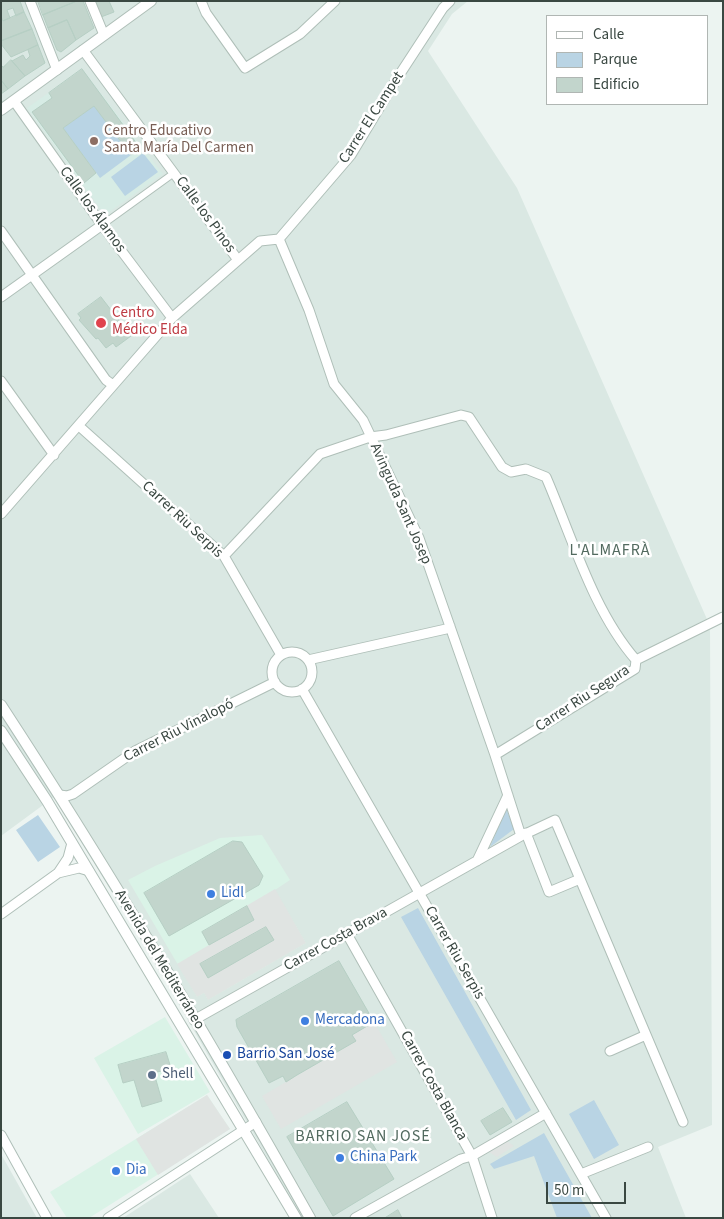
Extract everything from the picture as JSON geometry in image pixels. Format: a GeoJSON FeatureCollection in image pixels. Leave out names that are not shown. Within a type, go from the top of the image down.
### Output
{"type":"FeatureCollection","features":[{"type":"Feature","properties":{"kind":"street"},"geometry":{"type":"LineString","coordinates":[[30,1],[56,70]]}},
{"type":"Feature","properties":{"kind":"street"},"geometry":{"type":"LineString","coordinates":[[90,1],[104,35]]}},
{"type":"Feature","properties":{"kind":"street"},"geometry":{"type":"LineString","coordinates":[[201,1],[206,13],[245,68],[300,34],[335,1]]}},
{"type":"Feature","properties":{"kind":"street","name":"Carrer El Campet"},"geometry":{"type":"LineString","coordinates":[[278,238],[351,155],[403,70],[443,8],[450,1]]}},
{"type":"Feature","properties":{"kind":"street"},"geometry":{"type":"LineString","coordinates":[[1,110],[147,2]]}},
{"type":"Feature","properties":{"kind":"street","name":"Calle los Pinos"},"geometry":{"type":"LineString","coordinates":[[83,50],[238,260]]}},
{"type":"Feature","properties":{"kind":"street","name":"Calle los Álamos"},"geometry":{"type":"LineString","coordinates":[[14,101],[102,225],[172,318]]}},
{"type":"Feature","properties":{"kind":"street"},"geometry":{"type":"LineString","coordinates":[[1,297],[174,173]]}},
{"type":"Feature","properties":{"kind":"street"},"geometry":{"type":"LineString","coordinates":[[1,231],[106,380],[113,385]]}},
{"type":"Feature","properties":{"kind":"street"},"geometry":{"type":"LineString","coordinates":[[1,514],[172,318],[260,241],[278,238]]}},
{"type":"Feature","properties":{"kind":"street","name":"Avinguda Sant Josep"},"geometry":{"type":"LineString","coordinates":[[278,238],[309,310],[334,384],[363,420],[419,538],[508,795],[549,892],[580,880]]}},
{"type":"Feature","properties":{"kind":"street"},"geometry":{"type":"LineString","coordinates":[[1,381],[54,455]]}},
{"type":"Feature","properties":{"kind":"street"},"geometry":{"type":"LineString","coordinates":[[224,556],[320,454],[370,437],[386,435],[460,415],[469,417],[502,467],[511,472],[526,469],[546,477],[594,593],[624,646],[636,660]]}},
{"type":"Feature","properties":{"kind":"street","name":"Carrer Riu Serpis"},"geometry":{"type":"LineString","coordinates":[[79,426],[224,556],[281,655]]}},
{"type":"Feature","properties":{"kind":"street","name":"Carrer Riu Segura"},"geometry":{"type":"LineString","coordinates":[[495,755],[634,669],[636,660],[723,616]]}},
{"type":"Feature","properties":{"kind":"street"},"geometry":{"type":"LineString","coordinates":[[308,660],[436,631],[450,626]]}},
{"type":"Feature","properties":{"kind":"street"},"geometry":{"type":"LineString","coordinates":[[293,652],[304,656],[308,660],[312,672],[311,679],[302,689],[297,691],[284,690],[275,682],[272,670],[273,664],[281,655],[293,652]]}},
{"type":"Feature","properties":{"kind":"street","name":"Carrer Riu Vinalopó"},"geometry":{"type":"LineString","coordinates":[[60,795],[68,796],[73,794],[135,751],[275,682]]}},
{"type":"Feature","properties":{"kind":"street","name":"Carrer Riu Serpis"},"geometry":{"type":"LineString","coordinates":[[302,689],[606,1218]]}},
{"type":"Feature","properties":{"kind":"street","name":"Avenida del Mediterráneo"},"geometry":{"type":"LineString","coordinates":[[1,705],[60,795],[256,1122],[310,1218]]}},
{"type":"Feature","properties":{"kind":"street","name":"Avenida del Mediterráneo"},"geometry":{"type":"LineString","coordinates":[[1,731],[47,800],[296,1218]]}},
{"type":"Feature","properties":{"kind":"street"},"geometry":{"type":"LineString","coordinates":[[477,861],[508,795]]}},
{"type":"Feature","properties":{"kind":"street","name":"Carrer Costa Brava"},"geometry":{"type":"LineString","coordinates":[[194,1020],[477,861],[555,820],[580,880]]}},
{"type":"Feature","properties":{"kind":"street"},"geometry":{"type":"LineString","coordinates":[[1,914],[58,873],[68,858],[72,843]]}},
{"type":"Feature","properties":{"kind":"street"},"geometry":{"type":"LineString","coordinates":[[58,873],[79,868],[89,871]]}},
{"type":"Feature","properties":{"kind":"street"},"geometry":{"type":"LineString","coordinates":[[580,880],[683,1122]]}},
{"type":"Feature","properties":{"kind":"street","name":"Carrer Costa Blanca"},"geometry":{"type":"LineString","coordinates":[[347,934],[472,1156],[492,1218]]}},
{"type":"Feature","properties":{"kind":"street"},"geometry":{"type":"LineString","coordinates":[[610,1051],[646,1035]]}},
{"type":"Feature","properties":{"kind":"street"},"geometry":{"type":"LineString","coordinates":[[355,1218],[461,1159],[472,1156],[546,1113]]}},
{"type":"Feature","properties":{"kind":"street"},"geometry":{"type":"LineString","coordinates":[[108,1218],[256,1122]]}},
{"type":"Feature","properties":{"kind":"street"},"geometry":{"type":"LineString","coordinates":[[1,1135],[47,1218]]}},
{"type":"Feature","properties":{"kind":"street"},"geometry":{"type":"LineString","coordinates":[[581,1174],[648,1147]]}},
{"type":"Feature","properties":{"kind":"shaded area"},"geometry":{"type":"Polygon","coordinates":[[[1,1],[468,1],[452,14],[428,51],[517,188],[710,626],[712,1125],[658,1147],[686,1218],[302,1218],[156,965],[54,797],[1,836],[1,1]]]}},
{"type":"Feature","properties":{"kind":"shaded area","name":"Centro Educativo Santa María Del Carmen"},"geometry":{"type":"Polygon","coordinates":[[[82,69],[163,174],[105,215],[27,108],[82,69]]]}},
{"type":"Feature","properties":{"kind":"shaded area"},"geometry":{"type":"Polygon","coordinates":[[[262,835],[290,880],[275,890],[306,943],[208,1000],[204,993],[197,997],[128,880],[155,866],[220,838],[262,835]]]}},
{"type":"Feature","properties":{"kind":"shaded area"},"geometry":{"type":"Polygon","coordinates":[[[275,889],[306,943],[208,1000],[204,993],[197,997],[177,964],[209,945],[202,932],[275,889]]]}},
{"type":"Feature","properties":{"kind":"shaded area","name":"Shell"},"geometry":{"type":"Polygon","coordinates":[[[165,1017],[210,1092],[138,1134],[94,1058],[165,1017]]]}},
{"type":"Feature","properties":{"kind":"shaded area"},"geometry":{"type":"Polygon","coordinates":[[[374,1022],[397,1062],[281,1129],[262,1096],[356,1041],[352,1035],[374,1022]]]}},
{"type":"Feature","properties":{"kind":"shaded area"},"geometry":{"type":"Polygon","coordinates":[[[207,1095],[230,1129],[89,1218],[67,1218],[50,1192],[207,1095]]]}},
{"type":"Feature","properties":{"kind":"shaded area"},"geometry":{"type":"Polygon","coordinates":[[[207,1095],[230,1129],[158,1175],[136,1139],[207,1095]]]}},
{"type":"Feature","properties":{"kind":"shaded area"},"geometry":{"type":"Polygon","coordinates":[[[507,1141],[514,1146],[497,1157],[489,1152],[507,1141]]]}},
{"type":"Feature","properties":{"kind":"shaded area"},"geometry":{"type":"Polygon","coordinates":[[[1,1154],[37,1218],[1,1218],[1,1154]]]}},
{"type":"Feature","properties":{"kind":"shaded area"},"geometry":{"type":"Polygon","coordinates":[[[190,1174],[219,1218],[123,1218],[190,1174]]]}},
{"type":"Feature","properties":{"kind":"green space"},"geometry":{"type":"Polygon","coordinates":[[[94,106],[131,155],[100,178],[63,128],[94,106]]]}},
{"type":"Feature","properties":{"kind":"green space"},"geometry":{"type":"Polygon","coordinates":[[[143,153],[158,172],[125,196],[111,177],[143,153]]]}},
{"type":"Feature","properties":{"kind":"green space"},"geometry":{"type":"Polygon","coordinates":[[[506,808],[514,829],[490,847],[506,808]]]}},
{"type":"Feature","properties":{"kind":"green space"},"geometry":{"type":"Polygon","coordinates":[[[38,815],[60,847],[38,862],[16,830],[38,815]]]}},
{"type":"Feature","properties":{"kind":"green space"},"geometry":{"type":"Polygon","coordinates":[[[418,908],[531,1110],[516,1120],[401,917],[418,908]]]}},
{"type":"Feature","properties":{"kind":"green space"},"geometry":{"type":"Polygon","coordinates":[[[594,1100],[619,1145],[594,1159],[569,1114],[594,1100]]]}},
{"type":"Feature","properties":{"kind":"green space"},"geometry":{"type":"Polygon","coordinates":[[[544,1133],[592,1218],[557,1218],[534,1156],[494,1169],[490,1164],[544,1133]]]}},
{"type":"Feature","properties":{"kind":"building"},"geometry":{"type":"Polygon","coordinates":[[[1,1],[20,1],[24,12],[16,16],[13,8],[7,10],[10,18],[3,21],[1,1]]]}},
{"type":"Feature","properties":{"kind":"building"},"geometry":{"type":"Polygon","coordinates":[[[38,1],[77,1],[43,15],[38,1]]]}},
{"type":"Feature","properties":{"kind":"building"},"geometry":{"type":"Polygon","coordinates":[[[77,1],[83,1],[94,28],[76,40],[67,20],[48,28],[43,15],[77,1]]]}},
{"type":"Feature","properties":{"kind":"building"},"geometry":{"type":"Polygon","coordinates":[[[95,1],[109,1],[114,12],[101,17],[95,1]]]}},
{"type":"Feature","properties":{"kind":"building"},"geometry":{"type":"Polygon","coordinates":[[[24,12],[32,29],[1,41],[1,22],[24,12]]]}},
{"type":"Feature","properties":{"kind":"building"},"geometry":{"type":"Polygon","coordinates":[[[67,20],[76,40],[61,52],[57,50],[48,28],[67,20]]]}},
{"type":"Feature","properties":{"kind":"building"},"geometry":{"type":"Polygon","coordinates":[[[32,29],[38,45],[11,57],[1,44],[1,41],[32,29]]]}},
{"type":"Feature","properties":{"kind":"building"},"geometry":{"type":"Polygon","coordinates":[[[38,45],[45,63],[25,76],[12,61],[23,55],[26,60],[30,56],[28,50],[38,45]]]}},
{"type":"Feature","properties":{"kind":"building"},"geometry":{"type":"Polygon","coordinates":[[[11,60],[25,76],[8,89],[1,80],[1,65],[3,67],[11,60]]]}},
{"type":"Feature","properties":{"kind":"building"},"geometry":{"type":"Polygon","coordinates":[[[82,69],[140,148],[131,155],[94,106],[63,128],[96,173],[84,183],[32,112],[52,98],[49,93],[82,69]]]}},
{"type":"Feature","properties":{"kind":"building"},"geometry":{"type":"Polygon","coordinates":[[[1,80],[8,89],[1,94],[1,80]]]}},
{"type":"Feature","properties":{"kind":"building","name":"Centro Médico Elda"},"geometry":{"type":"Polygon","coordinates":[[[101,297],[131,336],[116,347],[113,343],[106,348],[79,320],[81,318],[78,314],[101,297]]]}},
{"type":"Feature","properties":{"kind":"building"},"geometry":{"type":"Polygon","coordinates":[[[233,841],[242,842],[263,876],[259,885],[169,936],[144,893],[233,841]]]}},
{"type":"Feature","properties":{"kind":"building"},"geometry":{"type":"Polygon","coordinates":[[[247,906],[254,920],[209,945],[202,932],[247,906]]]}},
{"type":"Feature","properties":{"kind":"building"},"geometry":{"type":"Polygon","coordinates":[[[266,927],[274,940],[208,978],[200,964],[266,927]]]}},
{"type":"Feature","properties":{"kind":"building","name":"Mercadona"},"geometry":{"type":"Polygon","coordinates":[[[339,961],[374,1022],[352,1035],[356,1041],[286,1082],[283,1076],[269,1083],[237,1027],[236,1020],[339,961]]]}},
{"type":"Feature","properties":{"kind":"building"},"geometry":{"type":"Polygon","coordinates":[[[166,1052],[171,1068],[154,1073],[162,1101],[142,1107],[134,1080],[123,1083],[118,1065],[166,1052]]]}},
{"type":"Feature","properties":{"kind":"building","name":"China Park"},"geometry":{"type":"Polygon","coordinates":[[[347,1102],[394,1179],[333,1216],[287,1137],[347,1102]]]}},
{"type":"Feature","properties":{"kind":"building"},"geometry":{"type":"Polygon","coordinates":[[[503,1108],[512,1122],[490,1135],[481,1121],[503,1108]]]}},
{"type":"Feature","properties":{"kind":"building"},"geometry":{"type":"Polygon","coordinates":[[[398,1210],[402,1218],[385,1218],[398,1210]]]}},
{"type":"Feature","properties":{"kind":"place","name":"Centro Educativo Santa María Del Carmen"},"geometry":{"type":"Point","coordinates":[94,141]}},
{"type":"Feature","properties":{"kind":"place","name":"Centro Médico Elda"},"geometry":{"type":"Point","coordinates":[101,323]}},
{"type":"Feature","properties":{"kind":"place","name":"Lidl"},"geometry":{"type":"Point","coordinates":[211,894]}},
{"type":"Feature","properties":{"kind":"place","name":"Mercadona"},"geometry":{"type":"Point","coordinates":[305,1021]}},
{"type":"Feature","properties":{"kind":"place","name":"Barrio San José"},"geometry":{"type":"Point","coordinates":[227,1055]}},
{"type":"Feature","properties":{"kind":"place","name":"Shell"},"geometry":{"type":"Point","coordinates":[152,1075]}},
{"type":"Feature","properties":{"kind":"place","name":"China Park"},"geometry":{"type":"Point","coordinates":[340,1158]}},
{"type":"Feature","properties":{"kind":"place","name":"Dia"},"geometry":{"type":"Point","coordinates":[116,1171]}},
{"type":"Feature","properties":{"kind":"district","name":"L'ALMAFRÀ"},"geometry":{"type":"Point","coordinates":[610,551]}},
{"type":"Feature","properties":{"kind":"district","name":"BARRIO SAN JOSÉ"},"geometry":{"type":"Point","coordinates":[363,1137]}}]}
